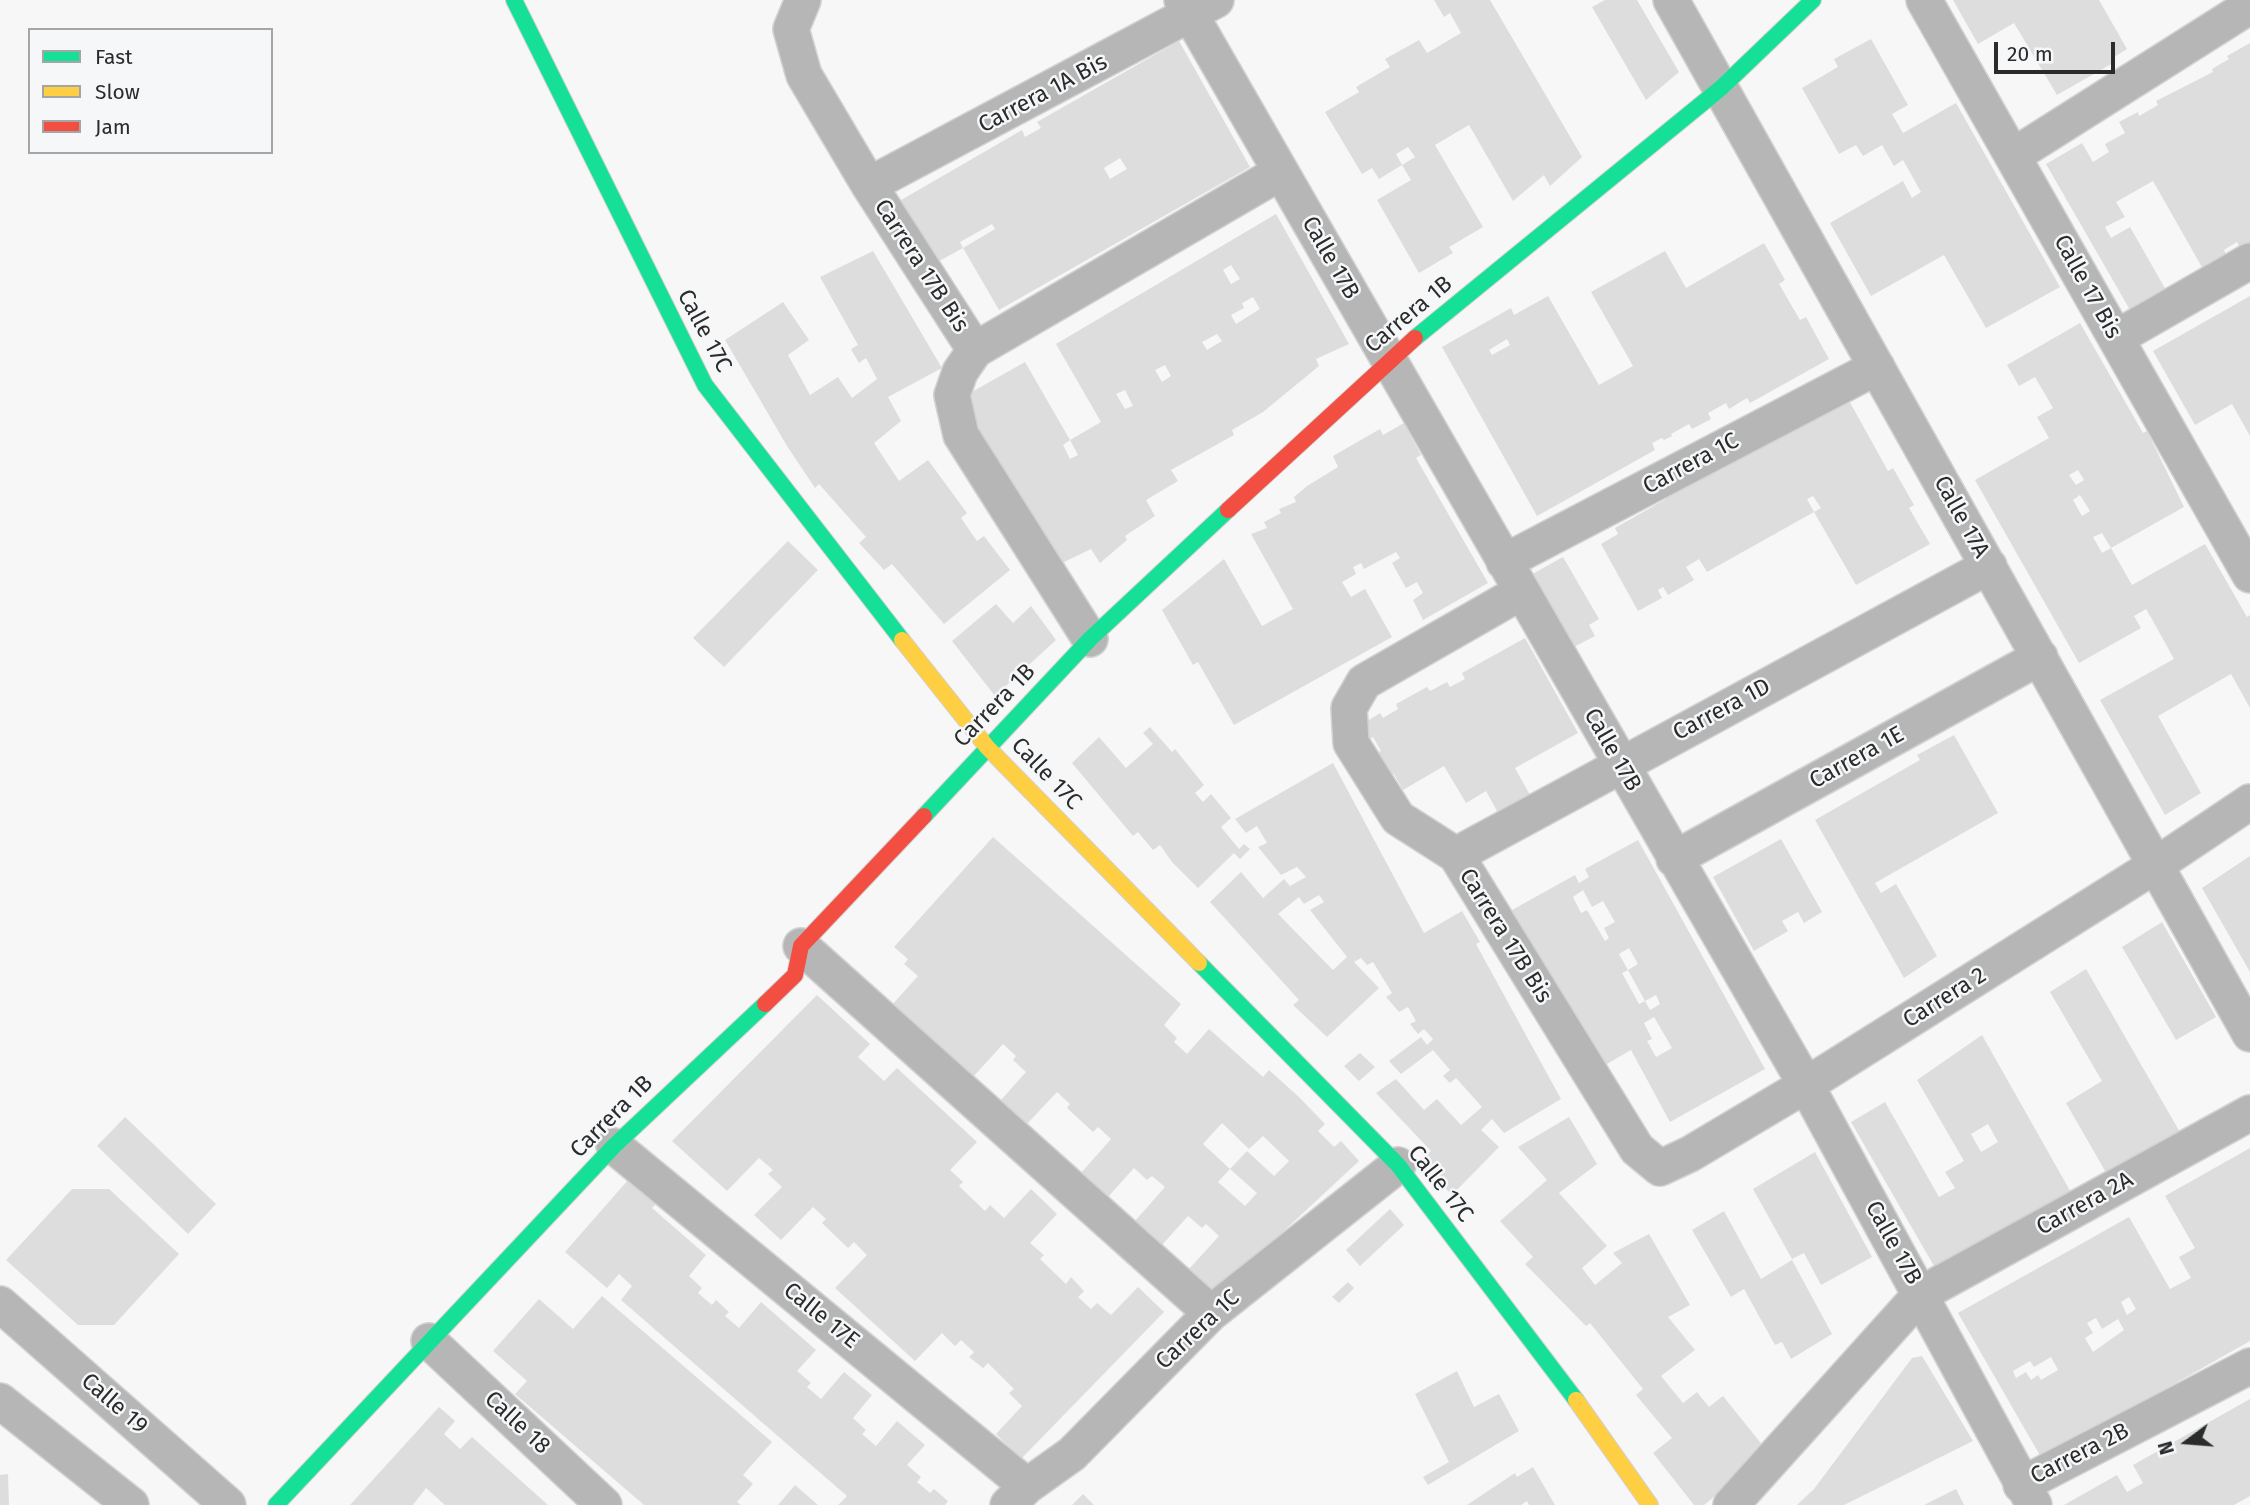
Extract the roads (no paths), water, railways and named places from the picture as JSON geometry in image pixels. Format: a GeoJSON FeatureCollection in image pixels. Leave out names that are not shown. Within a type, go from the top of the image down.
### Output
{"type":"FeatureCollection","features":[{"type":"Feature","properties":{"kind":"street","name":"Calle 17C"},"geometry":{"type":"LineString","coordinates":[[514,0],[705,385],[834,555],[987,747],[1398,1165],[1558,1375],[1650,1505]]}},
{"type":"Feature","properties":{"kind":"street","name":"Carrera 17B Bis"},"geometry":{"type":"LineString","coordinates":[[803,0],[791,29],[804,75],[869,185],[975,350],[960,372],[952,396],[961,435],[1090,639]]}},
{"type":"Feature","properties":{"kind":"street","name":"Calle 17A"},"geometry":{"type":"LineString","coordinates":[[1671,0],[2250,1034]]}},
{"type":"Feature","properties":{"kind":"street","name":"Carrera 1B"},"geometry":{"type":"LineString","coordinates":[[276,1505],[614,1146],[795,975],[801,946],[1090,639],[1388,360],[1721,88],[1813,0]]}},
{"type":"Feature","properties":{"kind":"street","name":"Calle 17 Bis"},"geometry":{"type":"LineString","coordinates":[[1924,0],[2116,338],[2238,527],[2250,575]]}},
{"type":"Feature","properties":{"kind":"street","name":"Calle 17B"},"geometry":{"type":"LineString","coordinates":[[1197,5],[1281,172],[1806,1085],[2027,1495]]}},
{"type":"Feature","properties":{"kind":"street","name":"Carrera 1A Bis"},"geometry":{"type":"LineString","coordinates":[[869,185],[1197,5]]}},
{"type":"Feature","properties":{"kind":"street"},"geometry":{"type":"LineString","coordinates":[[2013,156],[2250,6]]}},
{"type":"Feature","properties":{"kind":"street"},"geometry":{"type":"LineString","coordinates":[[975,350],[1281,172]]}},
{"type":"Feature","properties":{"kind":"street"},"geometry":{"type":"LineString","coordinates":[[2116,338],[2250,261]]}},
{"type":"Feature","properties":{"kind":"street","name":"Carrera 1C"},"geometry":{"type":"LineString","coordinates":[[1504,562],[1877,367]]}},
{"type":"Feature","properties":{"kind":"street","name":"Carrera 1D"},"geometry":{"type":"LineString","coordinates":[[1455,855],[1989,566]]}},
{"type":"Feature","properties":{"kind":"street","name":"Carrera 17B Bis"},"geometry":{"type":"LineString","coordinates":[[1521,592],[1364,682],[1349,708],[1351,743],[1398,818],[1455,855],[1637,1149]]}},
{"type":"Feature","properties":{"kind":"street","name":"Carrera 1E"},"geometry":{"type":"LineString","coordinates":[[1674,859],[2040,657]]}},
{"type":"Feature","properties":{"kind":"street","name":"Carrera 2"},"geometry":{"type":"LineString","coordinates":[[1637,1149],[1660,1168],[1806,1085],[2156,866],[2250,802]]}},
{"type":"Feature","properties":{"kind":"street"},"geometry":{"type":"LineString","coordinates":[[801,946],[1211,1313]]}},
{"type":"Feature","properties":{"kind":"street","name":"Carrera 2A"},"geometry":{"type":"LineString","coordinates":[[1731,1505],[1921,1294],[2250,1114]]}},
{"type":"Feature","properties":{"kind":"street","name":"Calle 17E"},"geometry":{"type":"LineString","coordinates":[[614,1146],[1018,1496]]}},
{"type":"Feature","properties":{"kind":"street","name":"Carrera 1C"},"geometry":{"type":"LineString","coordinates":[[1018,1496],[1072,1454],[1211,1313],[1398,1165]]}},
{"type":"Feature","properties":{"kind":"street","name":"Calle 19"},"geometry":{"type":"LineString","coordinates":[[0,1304],[228,1505]]}},
{"type":"Feature","properties":{"kind":"street","name":"Calle 18"},"geometry":{"type":"LineString","coordinates":[[429,1341],[604,1505]]}},
{"type":"Feature","properties":{"kind":"street","name":"Carrera 2B"},"geometry":{"type":"LineString","coordinates":[[2027,1495],[2250,1366]]}},
{"type":"Feature","properties":{"kind":"street"},"geometry":{"type":"LineString","coordinates":[[0,1401],[131,1505]]}}]}
